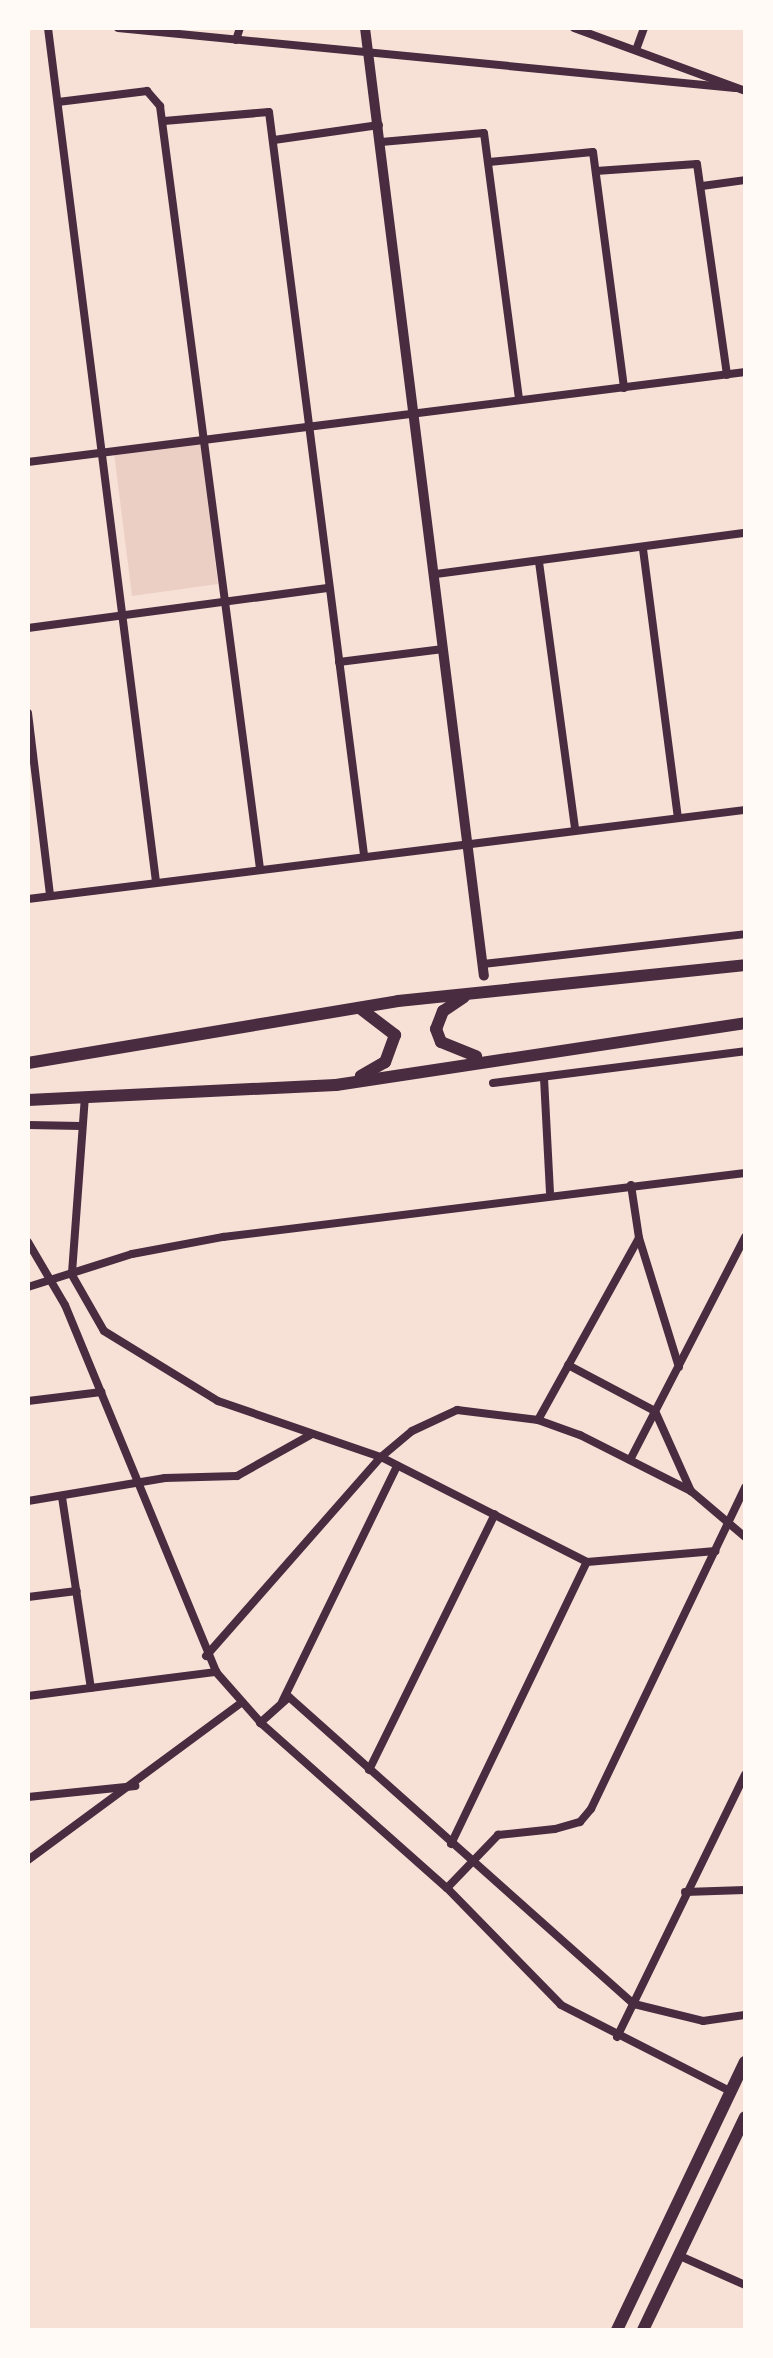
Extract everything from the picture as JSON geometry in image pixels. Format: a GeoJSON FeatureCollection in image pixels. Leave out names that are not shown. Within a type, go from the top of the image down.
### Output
{"type":"FeatureCollection","features":[{"type":"Feature","properties":{"kind":"main road"},"geometry":{"type":"LineString","coordinates":[[28,1063],[358,1008],[745,965]]}},
{"type":"Feature","properties":{"kind":"main road"},"geometry":{"type":"LineString","coordinates":[[466,995],[443,1011],[436,1029],[450,1048],[484,1057]]}},
{"type":"Feature","properties":{"kind":"main road"},"geometry":{"type":"LineString","coordinates":[[336,1085],[378,1068],[394,1047],[392,1027],[358,1008]]}},
{"type":"Feature","properties":{"kind":"main road"},"geometry":{"type":"LineString","coordinates":[[28,1100],[336,1085],[484,1057],[745,1023]]}},
{"type":"Feature","properties":{"kind":"main road"},"geometry":{"type":"LineString","coordinates":[[617,2330],[745,2062]]}},
{"type":"Feature","properties":{"kind":"main road"},"geometry":{"type":"LineString","coordinates":[[643,2330],[745,2117]]}},
{"type":"Feature","properties":{"kind":"street"},"geometry":{"type":"LineString","coordinates":[[48,28],[156,882]]}},
{"type":"Feature","properties":{"kind":"street"},"geometry":{"type":"LineString","coordinates":[[118,28],[370,56],[735,88]]}},
{"type":"Feature","properties":{"kind":"street"},"geometry":{"type":"LineString","coordinates":[[236,40],[240,28]]}},
{"type":"Feature","properties":{"kind":"street"},"geometry":{"type":"LineString","coordinates":[[365,28],[379,125],[411,414],[436,574],[484,976]]}},
{"type":"Feature","properties":{"kind":"street"},"geometry":{"type":"LineString","coordinates":[[574,28],[745,91]]}},
{"type":"Feature","properties":{"kind":"street"},"geometry":{"type":"LineString","coordinates":[[636,50],[644,28]]}},
{"type":"Feature","properties":{"kind":"street"},"geometry":{"type":"LineString","coordinates":[[58,102],[155,94],[164,121],[260,869]]}},
{"type":"Feature","properties":{"kind":"street"},"geometry":{"type":"LineString","coordinates":[[164,121],[268,109],[364,855]]}},
{"type":"Feature","properties":{"kind":"street"},"geometry":{"type":"LineString","coordinates":[[274,140],[379,125]]}},
{"type":"Feature","properties":{"kind":"street"},"geometry":{"type":"LineString","coordinates":[[381,142],[484,133],[519,400]]}},
{"type":"Feature","properties":{"kind":"street"},"geometry":{"type":"LineString","coordinates":[[489,162],[593,152],[624,388]]}},
{"type":"Feature","properties":{"kind":"street"},"geometry":{"type":"LineString","coordinates":[[596,171],[696,162],[702,186],[727,375]]}},
{"type":"Feature","properties":{"kind":"street"},"geometry":{"type":"LineString","coordinates":[[702,186],[745,180]]}},
{"type":"Feature","properties":{"kind":"street"},"geometry":{"type":"LineString","coordinates":[[28,462],[745,372]]}},
{"type":"Feature","properties":{"kind":"street"},"geometry":{"type":"LineString","coordinates":[[436,574],[745,535]]}},
{"type":"Feature","properties":{"kind":"street"},"geometry":{"type":"LineString","coordinates":[[643,549],[678,818]]}},
{"type":"Feature","properties":{"kind":"street"},"geometry":{"type":"LineString","coordinates":[[539,562],[575,829]]}},
{"type":"Feature","properties":{"kind":"street"},"geometry":{"type":"LineString","coordinates":[[28,628],[329,588]]}},
{"type":"Feature","properties":{"kind":"street"},"geometry":{"type":"LineString","coordinates":[[339,662],[443,649]]}},
{"type":"Feature","properties":{"kind":"street"},"geometry":{"type":"LineString","coordinates":[[28,713],[50,896]]}},
{"type":"Feature","properties":{"kind":"street"},"geometry":{"type":"LineString","coordinates":[[28,899],[467,842],[745,810]]}},
{"type":"Feature","properties":{"kind":"street"},"geometry":{"type":"LineString","coordinates":[[483,964],[745,934]]}},
{"type":"Feature","properties":{"kind":"street"},"geometry":{"type":"LineString","coordinates":[[493,1083],[745,1051]]}},
{"type":"Feature","properties":{"kind":"street"},"geometry":{"type":"LineString","coordinates":[[544,1078],[550,1192]]}},
{"type":"Feature","properties":{"kind":"street"},"geometry":{"type":"LineString","coordinates":[[85,1095],[72,1275],[104,1331],[218,1401],[381,1457],[587,1562],[716,1551]]}},
{"type":"Feature","properties":{"kind":"street"},"geometry":{"type":"LineString","coordinates":[[28,1125],[81,1126]]}},
{"type":"Feature","properties":{"kind":"street"},"geometry":{"type":"LineString","coordinates":[[28,1287],[55,1283],[72,1275],[223,1237],[550,1192],[745,1173]]}},
{"type":"Feature","properties":{"kind":"street"},"geometry":{"type":"LineString","coordinates":[[631,1185],[639,1238],[679,1367]]}},
{"type":"Feature","properties":{"kind":"street"},"geometry":{"type":"LineString","coordinates":[[630,1460],[745,1237]]}},
{"type":"Feature","properties":{"kind":"street"},"geometry":{"type":"LineString","coordinates":[[538,1420],[639,1238]]}},
{"type":"Feature","properties":{"kind":"street"},"geometry":{"type":"LineString","coordinates":[[28,1242],[55,1283],[206,1656],[216,1672],[260,1723],[447,1888],[561,2005],[617,2037],[730,2091]]}},
{"type":"Feature","properties":{"kind":"street"},"geometry":{"type":"LineString","coordinates":[[568,1365],[655,1411],[691,1491]]}},
{"type":"Feature","properties":{"kind":"street"},"geometry":{"type":"LineString","coordinates":[[28,1401],[101,1392]]}},
{"type":"Feature","properties":{"kind":"street"},"geometry":{"type":"LineString","coordinates":[[206,1656],[381,1457],[412,1431],[457,1410],[538,1420],[630,1460],[691,1491],[745,1537]]}},
{"type":"Feature","properties":{"kind":"street"},"geometry":{"type":"LineString","coordinates":[[28,1501],[138,1487],[165,1478],[237,1476],[310,1435]]}},
{"type":"Feature","properties":{"kind":"street"},"geometry":{"type":"LineString","coordinates":[[280,1705],[397,1466]]}},
{"type":"Feature","properties":{"kind":"street"},"geometry":{"type":"LineString","coordinates":[[447,1888],[498,1835],[568,1825],[591,1809],[745,1487]]}},
{"type":"Feature","properties":{"kind":"street"},"geometry":{"type":"LineString","coordinates":[[62,1497],[91,1688]]}},
{"type":"Feature","properties":{"kind":"street"},"geometry":{"type":"LineString","coordinates":[[369,1770],[495,1514]]}},
{"type":"Feature","properties":{"kind":"street"},"geometry":{"type":"LineString","coordinates":[[451,1844],[587,1562]]}},
{"type":"Feature","properties":{"kind":"street"},"geometry":{"type":"LineString","coordinates":[[28,1597],[77,1591]]}},
{"type":"Feature","properties":{"kind":"street"},"geometry":{"type":"LineString","coordinates":[[28,1696],[216,1672]]}},
{"type":"Feature","properties":{"kind":"street"},"geometry":{"type":"LineString","coordinates":[[260,1723],[289,1697],[634,2004],[703,2021],[745,2015]]}},
{"type":"Feature","properties":{"kind":"street"},"geometry":{"type":"LineString","coordinates":[[28,1860],[139,1785],[242,1702]]}},
{"type":"Feature","properties":{"kind":"street"},"geometry":{"type":"LineString","coordinates":[[617,2037],[685,1892],[745,1775]]}},
{"type":"Feature","properties":{"kind":"street"},"geometry":{"type":"LineString","coordinates":[[28,1797],[139,1785]]}},
{"type":"Feature","properties":{"kind":"street"},"geometry":{"type":"LineString","coordinates":[[685,1892],[745,1890]]}},
{"type":"Feature","properties":{"kind":"street"},"geometry":{"type":"LineString","coordinates":[[680,2256],[745,2285]]}},
{"type":"Feature","properties":{"kind":"shaded area"},"geometry":{"type":"Polygon","coordinates":[[[200,441],[218,584],[132,596],[114,453],[200,441]]]}}]}
